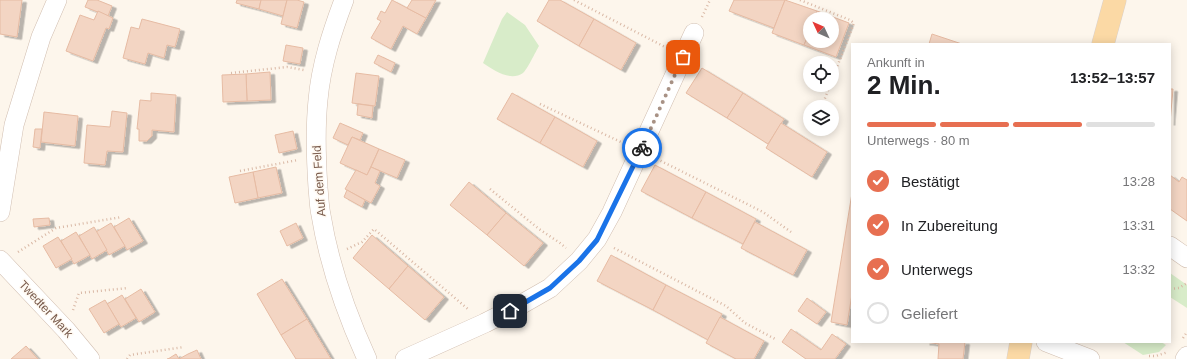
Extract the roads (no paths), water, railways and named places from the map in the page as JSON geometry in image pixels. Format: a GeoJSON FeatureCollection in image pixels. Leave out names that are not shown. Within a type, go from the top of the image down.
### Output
{"type":"FeatureCollection","features":[{"type":"Feature","properties":{"kind":"main road"},"geometry":{"type":"LineString","coordinates":[[1103,43],[1115,0]]}},
{"type":"Feature","properties":{"kind":"main road"},"geometry":{"type":"LineString","coordinates":[[1018,359],[1022,343]]}},
{"type":"Feature","properties":{"kind":"street"},"geometry":{"type":"LineString","coordinates":[[0,212],[7,122],[57,0]]}},
{"type":"Feature","properties":{"kind":"street","name":"Auf dem Feld"},"geometry":{"type":"LineString","coordinates":[[344,0],[330,40],[322,72],[318,99],[316,157],[320,214],[330,257],[352,325],[367,359]]}},
{"type":"Feature","properties":{"kind":"street"},"geometry":{"type":"LineString","coordinates":[[405,359],[485,324],[522,304],[550,288],[579,261],[597,240],[694,33]]}},
{"type":"Feature","properties":{"kind":"street"},"geometry":{"type":"LineString","coordinates":[[1171,247],[1187,258]]}},
{"type":"Feature","properties":{"kind":"street","name":"Twedter Mark"},"geometry":{"type":"LineString","coordinates":[[2,262],[66,330],[90,359]]}},
{"type":"Feature","properties":{"kind":"street"},"geometry":{"type":"LineString","coordinates":[[1049,343],[1090,359]]}}]}
